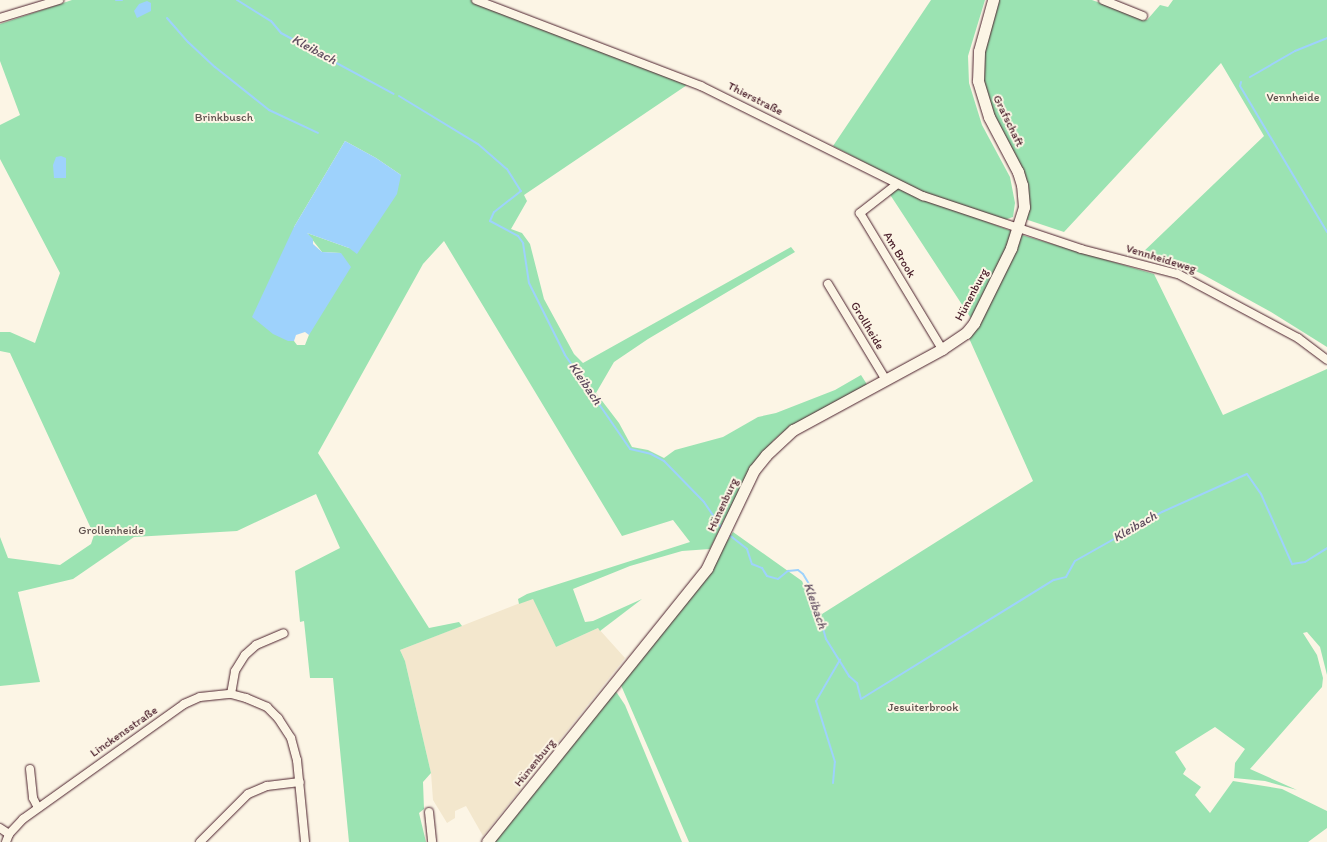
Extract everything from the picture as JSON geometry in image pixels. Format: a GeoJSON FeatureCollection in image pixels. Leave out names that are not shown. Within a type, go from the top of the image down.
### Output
{"type":"FeatureCollection","features":[{"type":"Feature","properties":{"kind":"street"},"geometry":{"type":"LineString","coordinates":[[0,18],[59,0]]}},
{"type":"Feature","properties":{"kind":"street","name":"Thierstraße"},"geometry":{"type":"LineString","coordinates":[[476,0],[700,86],[896,185],[1018,229]]}},
{"type":"Feature","properties":{"kind":"street","name":"Grafschaft"},"geometry":{"type":"LineString","coordinates":[[994,0],[979,52],[978,81],[989,117],[1022,185],[1024,207],[1018,229]]}},
{"type":"Feature","properties":{"kind":"street"},"geometry":{"type":"LineString","coordinates":[[1103,0],[1143,16]]}},
{"type":"Feature","properties":{"kind":"street","name":"Am Brook"},"geometry":{"type":"LineString","coordinates":[[896,185],[860,213],[942,349]]}},
{"type":"Feature","properties":{"kind":"street","name":"Hünenburg"},"geometry":{"type":"LineString","coordinates":[[487,842],[707,568],[754,470],[780,440],[808,420],[886,380],[942,349],[966,333],[974,323],[1018,229]]}},
{"type":"Feature","properties":{"kind":"street","name":"Vennheideweg"},"geometry":{"type":"LineString","coordinates":[[1018,229],[1178,274],[1298,338],[1327,360]]}},
{"type":"Feature","properties":{"kind":"street","name":"Grollheide"},"geometry":{"type":"LineString","coordinates":[[828,284],[886,380]]}},
{"type":"Feature","properties":{"kind":"street"},"geometry":{"type":"LineString","coordinates":[[231,694],[235,671],[245,655],[256,645],[284,633]]}},
{"type":"Feature","properties":{"kind":"street","name":"Linckensstraße"},"geometry":{"type":"LineString","coordinates":[[0,828],[7,838],[38,808],[184,704],[200,697],[231,694],[261,704],[278,718],[294,747],[300,782],[305,842]]}},
{"type":"Feature","properties":{"kind":"street"},"geometry":{"type":"LineString","coordinates":[[30,769],[33,798],[38,808]]}},
{"type":"Feature","properties":{"kind":"street"},"geometry":{"type":"LineString","coordinates":[[200,842],[248,794],[267,786],[300,782]]}},
{"type":"Feature","properties":{"kind":"street"},"geometry":{"type":"LineString","coordinates":[[429,812],[432,842]]}},
{"type":"Feature","properties":{"kind":"shaded area"},"geometry":{"type":"Polygon","coordinates":[[[533,598],[556,647],[598,628],[625,658],[483,836],[466,806],[455,811],[455,818],[447,823],[433,800],[431,773],[405,661],[400,650],[533,598]]]}},
{"type":"Feature","properties":{"kind":"green space"},"geometry":{"type":"Polygon","coordinates":[[[72,0],[472,0],[687,85],[524,195],[527,201],[511,229],[522,233],[530,244],[544,299],[574,354],[583,363],[791,247],[795,252],[648,339],[614,362],[596,393],[619,423],[632,447],[648,450],[664,458],[675,450],[723,437],[758,417],[776,413],[835,390],[861,375],[868,386],[782,433],[773,441],[724,520],[710,549],[682,551],[630,566],[573,589],[585,622],[593,621],[642,599],[600,631],[598,628],[556,647],[533,599],[519,604],[518,599],[527,594],[690,542],[673,520],[622,536],[444,241],[423,264],[318,453],[429,628],[459,622],[462,626],[400,650],[405,661],[431,773],[423,782],[424,809],[419,813],[426,842],[349,842],[333,678],[310,678],[304,621],[300,622],[295,571],[340,548],[316,494],[237,531],[134,537],[73,579],[18,592],[40,682],[0,686],[0,537],[8,558],[60,565],[91,544],[94,535],[10,353],[0,351],[0,332],[10,332],[35,343],[60,273],[0,159],[0,125],[20,115],[0,61],[0,24],[72,0]],[[345,141],[294,227],[288,341],[294,341],[297,345],[305,345],[341,253],[322,252],[307,233],[349,248],[401,175],[376,158],[345,141]]]}},
{"type":"Feature","properties":{"kind":"green space"},"geometry":{"type":"Polygon","coordinates":[[[931,0],[985,0],[968,56],[969,83],[982,125],[1010,177],[1015,203],[1013,217],[1001,221],[925,194],[833,146],[931,0]]]}},
{"type":"Feature","properties":{"kind":"green space","name":"Vennheide"},"geometry":{"type":"Polygon","coordinates":[[[998,0],[1092,0],[1147,20],[1160,5],[1168,7],[1173,0],[1327,0],[1327,347],[1271,312],[1202,274],[1183,265],[1141,254],[1264,136],[1221,63],[1064,232],[1025,219],[1028,198],[985,98],[982,53],[998,0]]]}},
{"type":"Feature","properties":{"kind":"green space","name":"Jesuiterbrook"},"geometry":{"type":"Polygon","coordinates":[[[895,187],[1022,235],[1154,274],[1223,415],[1327,369],[1327,675],[1320,647],[1307,632],[1303,633],[1317,655],[1323,678],[1322,687],[1250,769],[1297,790],[1265,781],[1234,778],[1235,763],[1245,749],[1215,727],[1175,752],[1186,769],[1183,774],[1201,787],[1195,795],[1210,813],[1233,781],[1282,789],[1327,811],[1327,828],[1308,842],[689,842],[620,683],[698,586],[733,532],[802,581],[810,599],[822,614],[1033,481],[968,336],[976,326],[889,193],[895,187]]]}},
{"type":"Feature","properties":{"kind":"green space"},"geometry":{"type":"Polygon","coordinates":[[[615,690],[625,705],[682,842],[491,842],[615,690]]]}},
{"type":"Feature","properties":{"kind":"water"},"geometry":{"type":"Polygon","coordinates":[[[147,1],[151,3],[151,11],[137,18],[134,11],[139,4],[147,1]]]}},
{"type":"Feature","properties":{"kind":"water"},"geometry":{"type":"Polygon","coordinates":[[[345,141],[376,158],[401,175],[397,194],[357,254],[349,248],[307,233],[313,239],[313,244],[322,252],[341,253],[351,267],[309,335],[305,332],[296,335],[294,341],[288,341],[273,334],[252,317],[294,227],[345,141]]]}},
{"type":"Feature","properties":{"kind":"water"},"geometry":{"type":"Polygon","coordinates":[[[61,156],[66,158],[66,178],[54,178],[53,165],[56,157],[61,156]]]}},
{"type":"Feature","properties":{"kind":"waterway","name":"Kleibach"},"geometry":{"type":"LineString","coordinates":[[116,0],[122,0]]}},
{"type":"Feature","properties":{"kind":"waterway","name":"Kleibach"},"geometry":{"type":"LineString","coordinates":[[237,0],[271,21],[281,33],[394,94]]}},
{"type":"Feature","properties":{"kind":"waterway"},"geometry":{"type":"LineString","coordinates":[[167,18],[188,42],[215,67],[269,110],[318,133]]}},
{"type":"Feature","properties":{"kind":"waterway"},"geometry":{"type":"LineString","coordinates":[[1250,77],[1295,51],[1327,38]]}},
{"type":"Feature","properties":{"kind":"waterway"},"geometry":{"type":"LineString","coordinates":[[1241,82],[1240,86],[1327,232]]}},
{"type":"Feature","properties":{"kind":"waterway","name":"Kleibach"},"geometry":{"type":"LineString","coordinates":[[399,96],[478,144],[507,169],[521,191],[494,212],[490,221],[518,236],[523,243],[529,283],[565,355],[630,449],[651,454],[664,461],[704,502],[722,529]]}},
{"type":"Feature","properties":{"kind":"waterway","name":"Kleibach"},"geometry":{"type":"LineString","coordinates":[[728,534],[747,549],[752,564],[762,568],[767,576],[778,579],[788,571],[798,570],[803,574],[812,589],[826,639],[849,676],[857,683],[861,699],[1054,580],[1066,577],[1075,561],[1162,512],[1247,474],[1261,494],[1292,564],[1305,562],[1327,548]]}},
{"type":"Feature","properties":{"kind":"waterway"},"geometry":{"type":"LineString","coordinates":[[833,783],[835,762],[816,701],[840,660]]}},
{"type":"Feature","properties":{"kind":"park label","name":"Brinkbusch"},"geometry":{"type":"Point","coordinates":[224,118]}},
{"type":"Feature","properties":{"kind":"park label","name":"Grollenheide"},"geometry":{"type":"Point","coordinates":[111,531]}}]}
